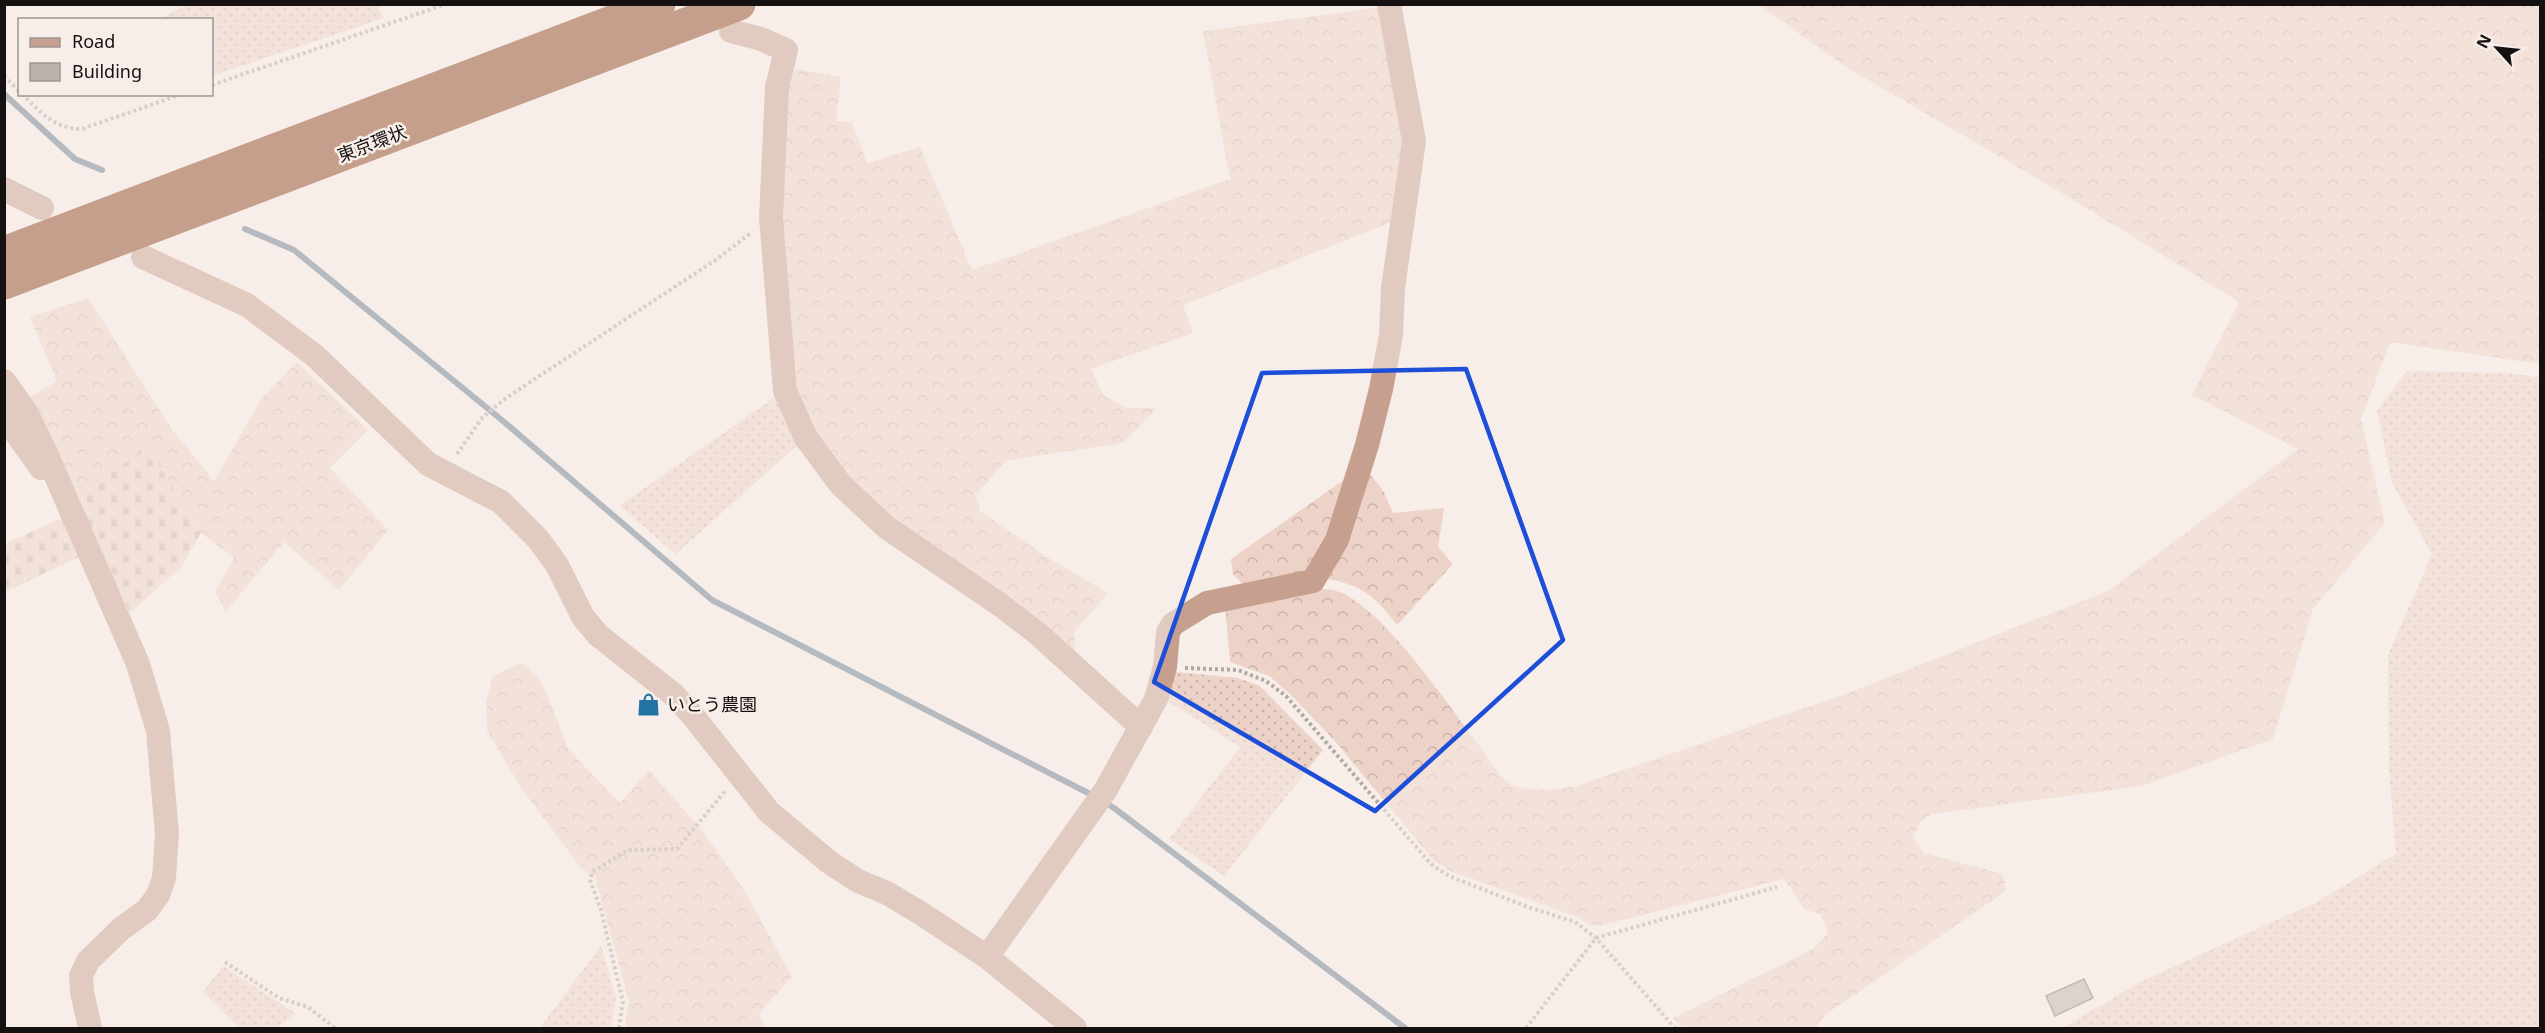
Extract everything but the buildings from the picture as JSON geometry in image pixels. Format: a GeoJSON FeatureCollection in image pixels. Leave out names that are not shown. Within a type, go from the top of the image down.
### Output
{"type":"FeatureCollection","features":[{"type":"Feature","properties":{"kind":"highway","name":"東京環状"},"geometry":{"type":"LineString","coordinates":[[4,253],[659,4]]}},
{"type":"Feature","properties":{"kind":"highway","name":"東京環状"},"geometry":{"type":"LineString","coordinates":[[4,283],[735,18]]}},
{"type":"Feature","properties":{"kind":"street"},"geometry":{"type":"LineString","coordinates":[[987,957],[1099,801],[1141,727],[1156,699],[1165,667],[1167,632],[1173,624],[1207,603],[1313,581],[1337,540],[1367,445],[1383,378],[1391,335],[1393,288],[1414,141],[1389,4]]}},
{"type":"Feature","properties":{"kind":"street"},"geometry":{"type":"LineString","coordinates":[[735,18],[761,39],[786,50],[777,87],[771,218],[785,392],[806,438],[841,485],[886,527],[999,604],[1037,633],[1141,727]]}},
{"type":"Feature","properties":{"kind":"street"},"geometry":{"type":"LineString","coordinates":[[4,189],[42,208]]}},
{"type":"Feature","properties":{"kind":"street"},"geometry":{"type":"LineString","coordinates":[[143,257],[255,311],[314,355],[428,464],[482,490],[501,502],[516,516],[556,565],[583,617],[598,635],[674,695],[717,745],[769,813],[829,862],[858,881],[886,893],[987,957],[1075,1029]]}},
{"type":"Feature","properties":{"kind":"street"},"geometry":{"type":"LineString","coordinates":[[4,381],[26,412],[45,452],[138,664],[158,732],[167,834],[164,878],[158,894],[147,910],[121,929],[88,961],[81,976],[90,1029]]}},
{"type":"Feature","properties":{"kind":"street"},"geometry":{"type":"LineString","coordinates":[[4,416],[63,497]]}},
{"type":"Feature","properties":{"kind":"path"},"geometry":{"type":"LineString","coordinates":[[213,84],[446,4]]}},
{"type":"Feature","properties":{"kind":"path"},"geometry":{"type":"LineString","coordinates":[[4,76],[18,90]]}},
{"type":"Feature","properties":{"kind":"path"},"geometry":{"type":"LineString","coordinates":[[24,96],[54,123],[68,129],[82,129],[176,96]]}},
{"type":"Feature","properties":{"kind":"path"},"geometry":{"type":"LineString","coordinates":[[443,473],[483,418],[506,398],[717,259],[771,218]]}},
{"type":"Feature","properties":{"kind":"path"},"geometry":{"type":"LineString","coordinates":[[1165,667],[1238,670],[1266,681],[1286,696],[1431,864],[1449,876],[1528,907],[1575,922],[1596,938],[1675,1029]]}},
{"type":"Feature","properties":{"kind":"path"},"geometry":{"type":"LineString","coordinates":[[619,1029],[623,1002],[601,910],[590,880],[592,872],[628,850],[678,849],[738,775]]}},
{"type":"Feature","properties":{"kind":"path"},"geometry":{"type":"LineString","coordinates":[[1526,1029],[1596,938],[1777,887]]}},
{"type":"Feature","properties":{"kind":"path"},"geometry":{"type":"LineString","coordinates":[[225,962],[279,998],[308,1007],[335,1029]]}},
{"type":"Feature","properties":{"kind":"highlighted area"},"geometry":{"type":"Polygon","coordinates":[[[1466,369],[1563,640],[1375,811],[1154,682],[1262,373],[1466,369]]]}},
{"type":"Feature","properties":{"kind":"green space"},"geometry":{"type":"Polygon","coordinates":[[[187,5],[377,5],[384,18],[213,76],[213,18],[161,18],[187,5]]]}},
{"type":"Feature","properties":{"kind":"green space"},"geometry":{"type":"Polygon","coordinates":[[[1759,5],[2540,5],[2540,364],[2390,342],[2361,419],[2385,523],[2313,609],[2273,739],[2142,786],[1932,814],[1920,822],[1913,838],[1924,853],[2003,874],[2006,891],[1825,1015],[1816,1028],[1683,1028],[1673,1018],[1813,949],[1828,933],[1820,914],[1804,909],[1784,879],[1599,926],[1590,925],[1578,917],[1452,872],[1434,861],[1335,741],[1289,693],[1269,676],[1230,662],[1225,605],[1279,594],[1322,589],[1333,590],[1351,598],[1391,633],[1411,656],[1496,770],[1509,783],[1532,790],[1576,786],[1843,695],[2108,591],[2298,449],[2192,395],[2239,302],[2057,190],[1846,67],[1759,5]]]}},
{"type":"Feature","properties":{"kind":"green space"},"geometry":{"type":"Polygon","coordinates":[[[1382,7],[1407,142],[1397,220],[1183,305],[1193,333],[1091,369],[1103,395],[1127,408],[1157,408],[1123,443],[1005,461],[976,495],[980,511],[1050,559],[1108,593],[1075,631],[1074,659],[889,521],[846,479],[788,388],[779,229],[788,75],[797,69],[841,77],[836,121],[852,122],[867,163],[920,147],[972,270],[1230,179],[1203,31],[1382,7]]]}},
{"type":"Feature","properties":{"kind":"green space"},"geometry":{"type":"Polygon","coordinates":[[[88,298],[171,428],[214,481],[262,398],[297,362],[368,430],[330,468],[388,530],[339,590],[284,542],[226,611],[215,591],[234,558],[201,533],[147,447],[73,502],[27,399],[57,381],[30,317],[88,298]]]}},
{"type":"Feature","properties":{"kind":"green space"},"geometry":{"type":"Polygon","coordinates":[[[2407,371],[2505,373],[2540,377],[2540,1028],[2062,1028],[2142,981],[2319,901],[2396,854],[2389,769],[2388,655],[2432,554],[2392,483],[2377,411],[2407,371]]]}},
{"type":"Feature","properties":{"kind":"green space"},"geometry":{"type":"Polygon","coordinates":[[[781,393],[802,441],[676,554],[619,506],[781,393]]]}},
{"type":"Feature","properties":{"kind":"green space"},"geometry":{"type":"Polygon","coordinates":[[[147,446],[201,533],[181,567],[130,613],[73,502],[147,446]]]}},
{"type":"Feature","properties":{"kind":"green space"},"geometry":{"type":"Polygon","coordinates":[[[1365,467],[1384,492],[1393,513],[1444,508],[1438,547],[1453,564],[1397,625],[1366,593],[1347,584],[1322,578],[1365,467]]]}},
{"type":"Feature","properties":{"kind":"green space"},"geometry":{"type":"Polygon","coordinates":[[[1351,475],[1329,540],[1307,575],[1246,588],[1233,574],[1231,559],[1351,475]]]}},
{"type":"Feature","properties":{"kind":"green space"},"geometry":{"type":"Polygon","coordinates":[[[62,518],[79,557],[5,592],[4,544],[62,518]]]}},
{"type":"Feature","properties":{"kind":"green space"},"geometry":{"type":"Polygon","coordinates":[[[521,663],[535,674],[545,689],[568,749],[620,803],[649,770],[705,834],[746,893],[792,977],[759,1013],[765,1028],[625,1028],[629,1002],[595,877],[581,868],[522,789],[487,731],[486,702],[493,676],[521,663]]]}},
{"type":"Feature","properties":{"kind":"green space"},"geometry":{"type":"Polygon","coordinates":[[[1176,672],[1238,678],[1260,686],[1323,750],[1224,876],[1169,839],[1240,747],[1164,699],[1176,672]]]}},
{"type":"Feature","properties":{"kind":"green space"},"geometry":{"type":"Polygon","coordinates":[[[601,945],[616,998],[611,1028],[540,1028],[601,945]]]}},
{"type":"Feature","properties":{"kind":"green space"},"geometry":{"type":"Polygon","coordinates":[[[223,966],[295,1013],[278,1028],[240,1028],[203,992],[223,966]]]}},
{"type":"Feature","properties":{"kind":"waterway"},"geometry":{"type":"LineString","coordinates":[[4,94],[75,159],[102,170]]}},
{"type":"Feature","properties":{"kind":"waterway"},"geometry":{"type":"LineString","coordinates":[[245,229],[294,250],[503,421],[712,600],[1094,796]]}},
{"type":"Feature","properties":{"kind":"waterway"},"geometry":{"type":"LineString","coordinates":[[1103,801],[1405,1028]]}},
{"type":"Feature","properties":{"kind":"place","name":"いとう農園"},"geometry":{"type":"Point","coordinates":[649,705]}}]}
